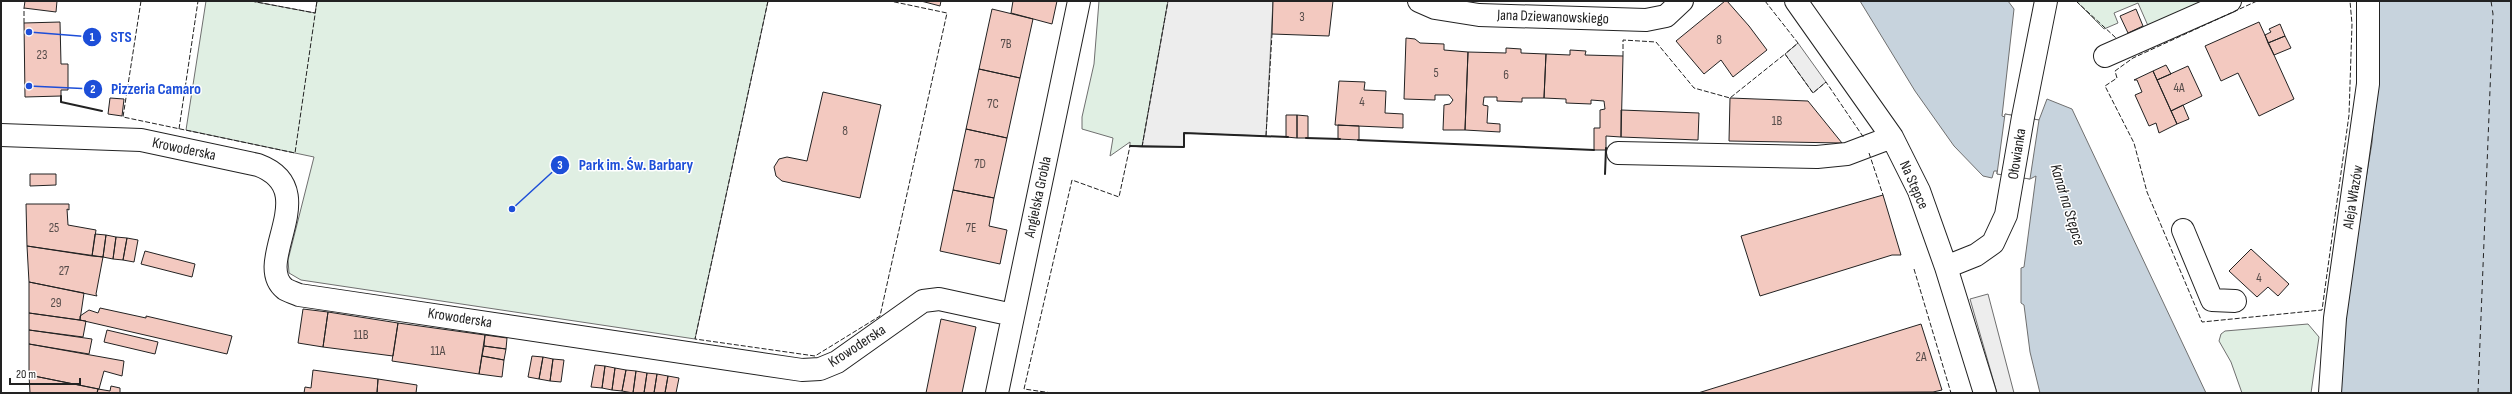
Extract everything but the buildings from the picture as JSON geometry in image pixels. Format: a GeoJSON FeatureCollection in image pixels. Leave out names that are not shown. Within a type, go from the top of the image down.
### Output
{"type":"FeatureCollection","features":[{"type":"Feature","properties":{"kind":"street","name":"Angielska Grobla"},"geometry":{"type":"LineString","coordinates":[[997,393],[1079,1]]}},
{"type":"Feature","properties":{"kind":"street","name":"Jana Dziewanowskiego"},"geometry":{"type":"LineString","coordinates":[[1419,1],[1435,8],[1479,15],[1646,20],[1666,16],[1682,1]]}},
{"type":"Feature","properties":{"kind":"street","name":"Na Stępce"},"geometry":{"type":"LineString","coordinates":[[1796,1],[1892,137],[1919,191],[1946,267],[1985,393]]}},
{"type":"Feature","properties":{"kind":"street","name":"Aleja Włazów"},"geometry":{"type":"LineString","coordinates":[[2330,393],[2338,296],[2368,84],[2368,1]]}},
{"type":"Feature","properties":{"kind":"street"},"geometry":{"type":"LineString","coordinates":[[2105,56],[2219,3]]}},
{"type":"Feature","properties":{"kind":"street","name":"Ołowianka"},"geometry":{"type":"LineString","coordinates":[[1946,267],[1976,255],[1994,243],[2006,215],[2014,177],[2022,117],[2043,4]]}},
{"type":"Feature","properties":{"kind":"street","name":"Krowoderska"},"geometry":{"type":"LineString","coordinates":[[1,135],[142,140],[258,166],[273,171],[284,184],[287,212],[275,265],[277,278],[285,288],[299,295],[802,370],[820,369],[836,362],[923,301],[939,299],[1013,315]]}},
{"type":"Feature","properties":{"kind":"street"},"geometry":{"type":"LineString","coordinates":[[1618,153],[1817,157],[1847,154],[1892,137]]}},
{"type":"Feature","properties":{"kind":"street"},"geometry":{"type":"LineString","coordinates":[[2183,230],[2212,300],[2235,301]]}},
{"type":"Feature","properties":{"kind":"green space"},"geometry":{"type":"Polygon","coordinates":[[[206,1],[251,1],[315,13],[317,1],[768,1],[695,339],[301,280],[289,273],[288,260],[314,157],[186,130],[206,1]]]}},
{"type":"Feature","properties":{"kind":"green space"},"geometry":{"type":"Polygon","coordinates":[[[1099,1],[1168,1],[1142,147],[1130,146],[1130,142],[1110,156],[1113,138],[1082,129],[1082,117],[1094,64],[1099,1]]]}},
{"type":"Feature","properties":{"kind":"green space"},"geometry":{"type":"Polygon","coordinates":[[[2076,1],[2204,1],[2149,28],[2138,3],[2114,13],[2118,23],[2104,29],[2076,1]]]}},
{"type":"Feature","properties":{"kind":"green space"},"geometry":{"type":"Polygon","coordinates":[[[2308,324],[2319,337],[2311,393],[2242,393],[2231,362],[2219,341],[2221,334],[2225,331],[2308,324]]]}},
{"type":"Feature","properties":{"kind":"shaded area"},"geometry":{"type":"Polygon","coordinates":[[[1168,1],[1273,1],[1266,136],[1184,133],[1184,147],[1142,147],[1168,1]]]}},
{"type":"Feature","properties":{"kind":"shaded area"},"geometry":{"type":"Polygon","coordinates":[[[1798,43],[1826,82],[1813,93],[1785,54],[1798,43]]]}},
{"type":"Feature","properties":{"kind":"shaded area"},"geometry":{"type":"Polygon","coordinates":[[[1988,294],[2014,393],[1997,393],[1970,299],[1988,294]]]}},
{"type":"Feature","properties":{"kind":"water","name":"Kanał na Stępce"},"geometry":{"type":"Polygon","coordinates":[[[1860,1],[2008,1],[2014,9],[2002,116],[2005,117],[2005,114],[2039,120],[2047,99],[2072,109],[2206,393],[2040,393],[2030,352],[2024,305],[2021,303],[2021,268],[2024,267],[2036,176],[2030,179],[1997,174],[1997,171],[1994,171],[1992,178],[1983,176],[1954,146],[1915,91],[1860,1]]]}},
{"type":"Feature","properties":{"kind":"water"},"geometry":{"type":"Polygon","coordinates":[[[2375,1],[2511,1],[2511,393],[2339,393],[2346,296],[2372,143],[2377,79],[2375,1]]]}},
{"type":"Feature","properties":{"kind":"pier"},"geometry":{"type":"Polygon","coordinates":[[[2005,114],[2039,120],[2030,179],[1997,174],[2005,114]]]}},
{"type":"Feature","properties":{"kind":"ferry route"},"geometry":{"type":"LineString","coordinates":[[2478,393],[2493,14],[2491,1]]}},
{"type":"Feature","properties":{"kind":"fence"},"geometry":{"type":"LineString","coordinates":[[141,1],[123,117],[295,153],[317,1]]}},
{"type":"Feature","properties":{"kind":"fence"},"geometry":{"type":"LineString","coordinates":[[179,129],[198,1]]}},
{"type":"Feature","properties":{"kind":"fence"},"geometry":{"type":"LineString","coordinates":[[251,1],[315,13]]}},
{"type":"Feature","properties":{"kind":"fence"},"geometry":{"type":"LineString","coordinates":[[768,1],[695,339],[815,356],[880,316],[947,13],[890,1]]}},
{"type":"Feature","properties":{"kind":"fence"},"geometry":{"type":"LineString","coordinates":[[1142,147],[1168,1]]}},
{"type":"Feature","properties":{"kind":"fence"},"geometry":{"type":"LineString","coordinates":[[1765,1],[1798,43],[1785,54]]}},
{"type":"Feature","properties":{"kind":"fence"},"geometry":{"type":"LineString","coordinates":[[2076,1],[2116,38]]}},
{"type":"Feature","properties":{"kind":"fence"},"geometry":{"type":"LineString","coordinates":[[2257,1],[2133,58],[2115,71],[2117,78],[2105,86],[2134,143],[2147,192],[2202,322],[2322,310],[2349,115],[2352,24],[2350,1]]}},
{"type":"Feature","properties":{"kind":"fence"},"geometry":{"type":"LineString","coordinates":[[24,8],[24,23]]}},
{"type":"Feature","properties":{"kind":"fence"},"geometry":{"type":"LineString","coordinates":[[1266,136],[1272,34]]}},
{"type":"Feature","properties":{"kind":"fence"},"geometry":{"type":"LineString","coordinates":[[1623,56],[1623,40],[1656,42],[1694,88],[1730,98],[1785,54],[1813,93],[1826,82],[1864,138]]}},
{"type":"Feature","properties":{"kind":"fence"},"geometry":{"type":"LineString","coordinates":[[1052,393],[1024,389],[1072,180],[1119,197],[1130,146]]}},
{"type":"Feature","properties":{"kind":"fence"},"geometry":{"type":"LineString","coordinates":[[1869,153],[1883,195]]}},
{"type":"Feature","properties":{"kind":"fence"},"geometry":{"type":"LineString","coordinates":[[1914,269],[1951,393]]}},
{"type":"Feature","properties":{"kind":"wall"},"geometry":{"type":"LineString","coordinates":[[61,96],[61,102],[102,111]]}},
{"type":"Feature","properties":{"kind":"wall"},"geometry":{"type":"LineString","coordinates":[[1130,146],[1184,147],[1184,133],[1288,137]]}},
{"type":"Feature","properties":{"kind":"wall"},"geometry":{"type":"LineString","coordinates":[[1306,138],[1340,139]]}},
{"type":"Feature","properties":{"kind":"wall"},"geometry":{"type":"LineString","coordinates":[[1358,140],[1594,150]]}},
{"type":"Feature","properties":{"kind":"wall"},"geometry":{"type":"LineString","coordinates":[[1605,174],[1606,148]]}},
{"type":"Feature","properties":{"kind":"place","name":"STS"},"geometry":{"type":"Point","coordinates":[29,32]}},
{"type":"Feature","properties":{"kind":"place","name":"Pizzeria Camaro"},"geometry":{"type":"Point","coordinates":[29,86]}},
{"type":"Feature","properties":{"kind":"place","name":"Park im. Św. Barbary"},"geometry":{"type":"Point","coordinates":[512,209]}}]}
